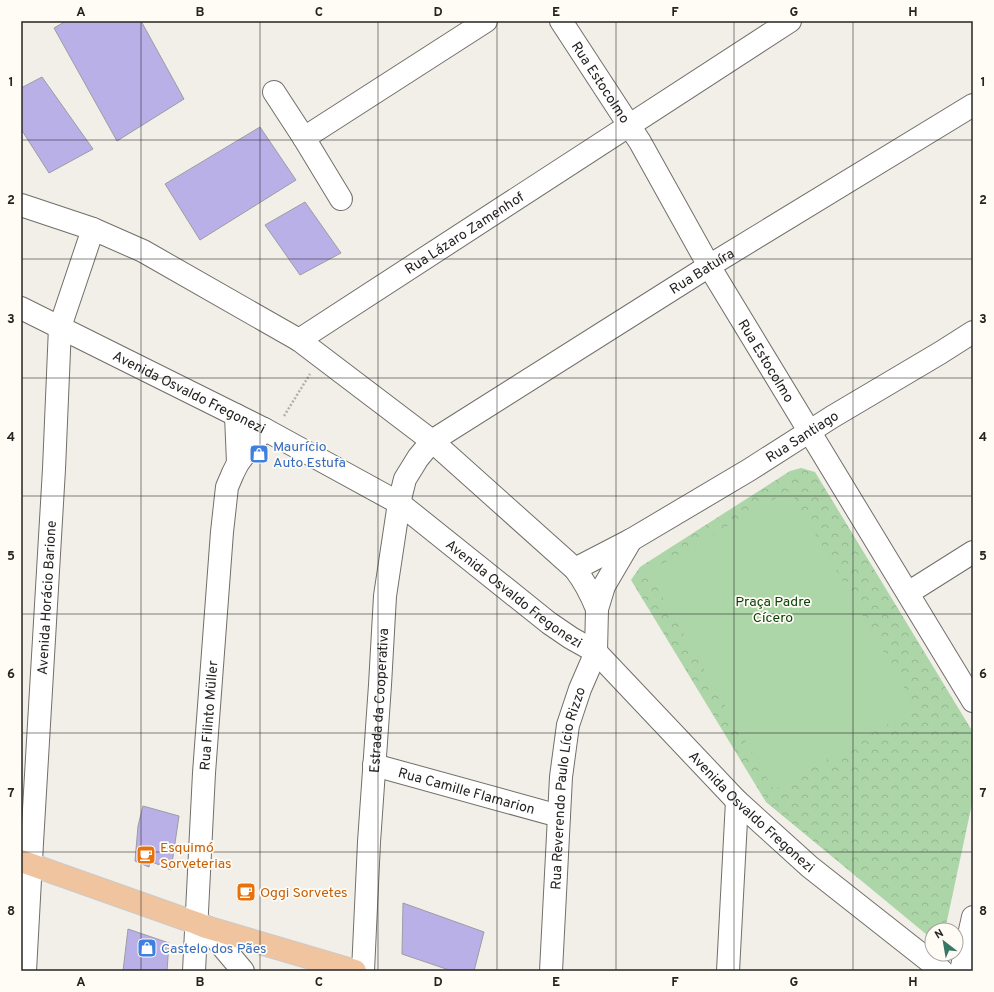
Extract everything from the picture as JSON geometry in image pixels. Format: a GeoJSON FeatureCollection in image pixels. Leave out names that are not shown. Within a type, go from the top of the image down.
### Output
{"type":"FeatureCollection","features":[{"type":"Feature","properties":{"kind":"main road"},"geometry":{"type":"LineString","coordinates":[[26,862],[201,925],[355,971]]}},
{"type":"Feature","properties":{"kind":"street"},"geometry":{"type":"LineString","coordinates":[[304,138],[486,21]]}},
{"type":"Feature","properties":{"kind":"street","name":"Rua Estocolmo"},"geometry":{"type":"LineString","coordinates":[[560,21],[640,142],[709,266],[973,701]]}},
{"type":"Feature","properties":{"kind":"street","name":"Rua Lázaro Zamenhof"},"geometry":{"type":"LineString","coordinates":[[298,340],[790,21]]}},
{"type":"Feature","properties":{"kind":"street"},"geometry":{"type":"LineString","coordinates":[[274,92],[341,199]]}},
{"type":"Feature","properties":{"kind":"street","name":"Rua Batuíra"},"geometry":{"type":"LineString","coordinates":[[432,440],[709,266],[973,105]]}},
{"type":"Feature","properties":{"kind":"street"},"geometry":{"type":"LineString","coordinates":[[21,205],[93,230],[143,251],[298,340],[432,440],[575,569],[592,595],[597,609]]}},
{"type":"Feature","properties":{"kind":"street","name":"Avenida Horácio Barione"},"geometry":{"type":"LineString","coordinates":[[25,971],[26,862],[54,469],[60,327],[93,230]]}},
{"type":"Feature","properties":{"kind":"street","name":"Avenida Osvaldo Fregonezi"},"geometry":{"type":"LineString","coordinates":[[21,308],[236,415],[273,424],[399,503],[549,623],[571,638],[596,652],[736,801],[810,867],[942,971]]}},
{"type":"Feature","properties":{"kind":"street","name":"Rua Santiago"},"geometry":{"type":"LineString","coordinates":[[575,569],[631,540],[750,470],[832,417],[973,332]]}},
{"type":"Feature","properties":{"kind":"street","name":"Rua Filinto Müller"},"geometry":{"type":"LineString","coordinates":[[236,415],[238,463]]}},
{"type":"Feature","properties":{"kind":"street","name":"Rua Filinto Müller"},"geometry":{"type":"LineString","coordinates":[[194,971],[201,925],[204,773],[222,532],[227,487],[238,463],[273,424]]}},
{"type":"Feature","properties":{"kind":"street","name":"Estrada da Cooperativa"},"geometry":{"type":"LineString","coordinates":[[362,971],[385,596],[399,503],[406,479],[418,458],[432,440]]}},
{"type":"Feature","properties":{"kind":"street","name":"Rua Santiago"},"geometry":{"type":"LineString","coordinates":[[597,609],[604,586],[631,540]]}},
{"type":"Feature","properties":{"kind":"street"},"geometry":{"type":"LineString","coordinates":[[908,593],[973,552]]}},
{"type":"Feature","properties":{"kind":"street","name":"Rua Reverendo Paulo Lício Rizzo"},"geometry":{"type":"LineString","coordinates":[[551,971],[561,777],[568,725],[580,689],[596,652],[597,609]]}},
{"type":"Feature","properties":{"kind":"street","name":"Rua Camille Flamarion"},"geometry":{"type":"LineString","coordinates":[[374,765],[559,816]]}},
{"type":"Feature","properties":{"kind":"street"},"geometry":{"type":"LineString","coordinates":[[728,971],[736,801]]}},
{"type":"Feature","properties":{"kind":"street"},"geometry":{"type":"LineString","coordinates":[[961,971],[973,917]]}},
{"type":"Feature","properties":{"kind":"street"},"geometry":{"type":"LineString","coordinates":[[201,925],[243,971]]}},
{"type":"Feature","properties":{"kind":"path"},"geometry":{"type":"LineString","coordinates":[[273,424],[312,371]]}},
{"type":"Feature","properties":{"kind":"green space","name":"Praça Padre Cícero"},"geometry":{"type":"Polygon","coordinates":[[[801,468],[815,472],[971,729],[973,741],[973,799],[947,922],[924,922],[924,932],[766,802],[631,580],[640,567],[790,471],[801,468]]]}},
{"type":"Feature","properties":{"kind":"green space"},"geometry":{"type":"Polygon","coordinates":[[[790,490],[916,708],[774,790],[648,572],[790,490]]]}},
{"type":"Feature","properties":{"kind":"building"},"geometry":{"type":"Polygon","coordinates":[[[66,21],[141,21],[184,99],[117,141],[54,28],[66,21]]]}},
{"type":"Feature","properties":{"kind":"building"},"geometry":{"type":"Polygon","coordinates":[[[42,77],[93,149],[49,173],[21,129],[21,88],[42,77]]]}},
{"type":"Feature","properties":{"kind":"building"},"geometry":{"type":"Polygon","coordinates":[[[260,127],[296,180],[200,240],[165,184],[260,127]]]}},
{"type":"Feature","properties":{"kind":"building"},"geometry":{"type":"Polygon","coordinates":[[[305,202],[341,253],[300,275],[265,225],[305,202]]]}},
{"type":"Feature","properties":{"kind":"building"},"geometry":{"type":"Polygon","coordinates":[[[143,806],[179,816],[171,870],[150,861],[149,867],[135,861],[138,826],[143,806]]]}},
{"type":"Feature","properties":{"kind":"building"},"geometry":{"type":"Polygon","coordinates":[[[403,903],[484,932],[474,971],[452,971],[402,954],[403,903]]]}},
{"type":"Feature","properties":{"kind":"building","name":"Castelo dos Pães"},"geometry":{"type":"Polygon","coordinates":[[[128,929],[169,943],[167,971],[123,971],[128,929]]]}},
{"type":"Feature","properties":{"kind":"place","name":"Maurício Auto Estufa"},"geometry":{"type":"Point","coordinates":[259,454]}},
{"type":"Feature","properties":{"kind":"place","name":"Esquimó Sorveterias"},"geometry":{"type":"Point","coordinates":[146,855]}},
{"type":"Feature","properties":{"kind":"place","name":"Oggi Sorvetes"},"geometry":{"type":"Point","coordinates":[246,892]}},
{"type":"Feature","properties":{"kind":"place","name":"Castelo dos Pães"},"geometry":{"type":"Point","coordinates":[147,948]}}]}
